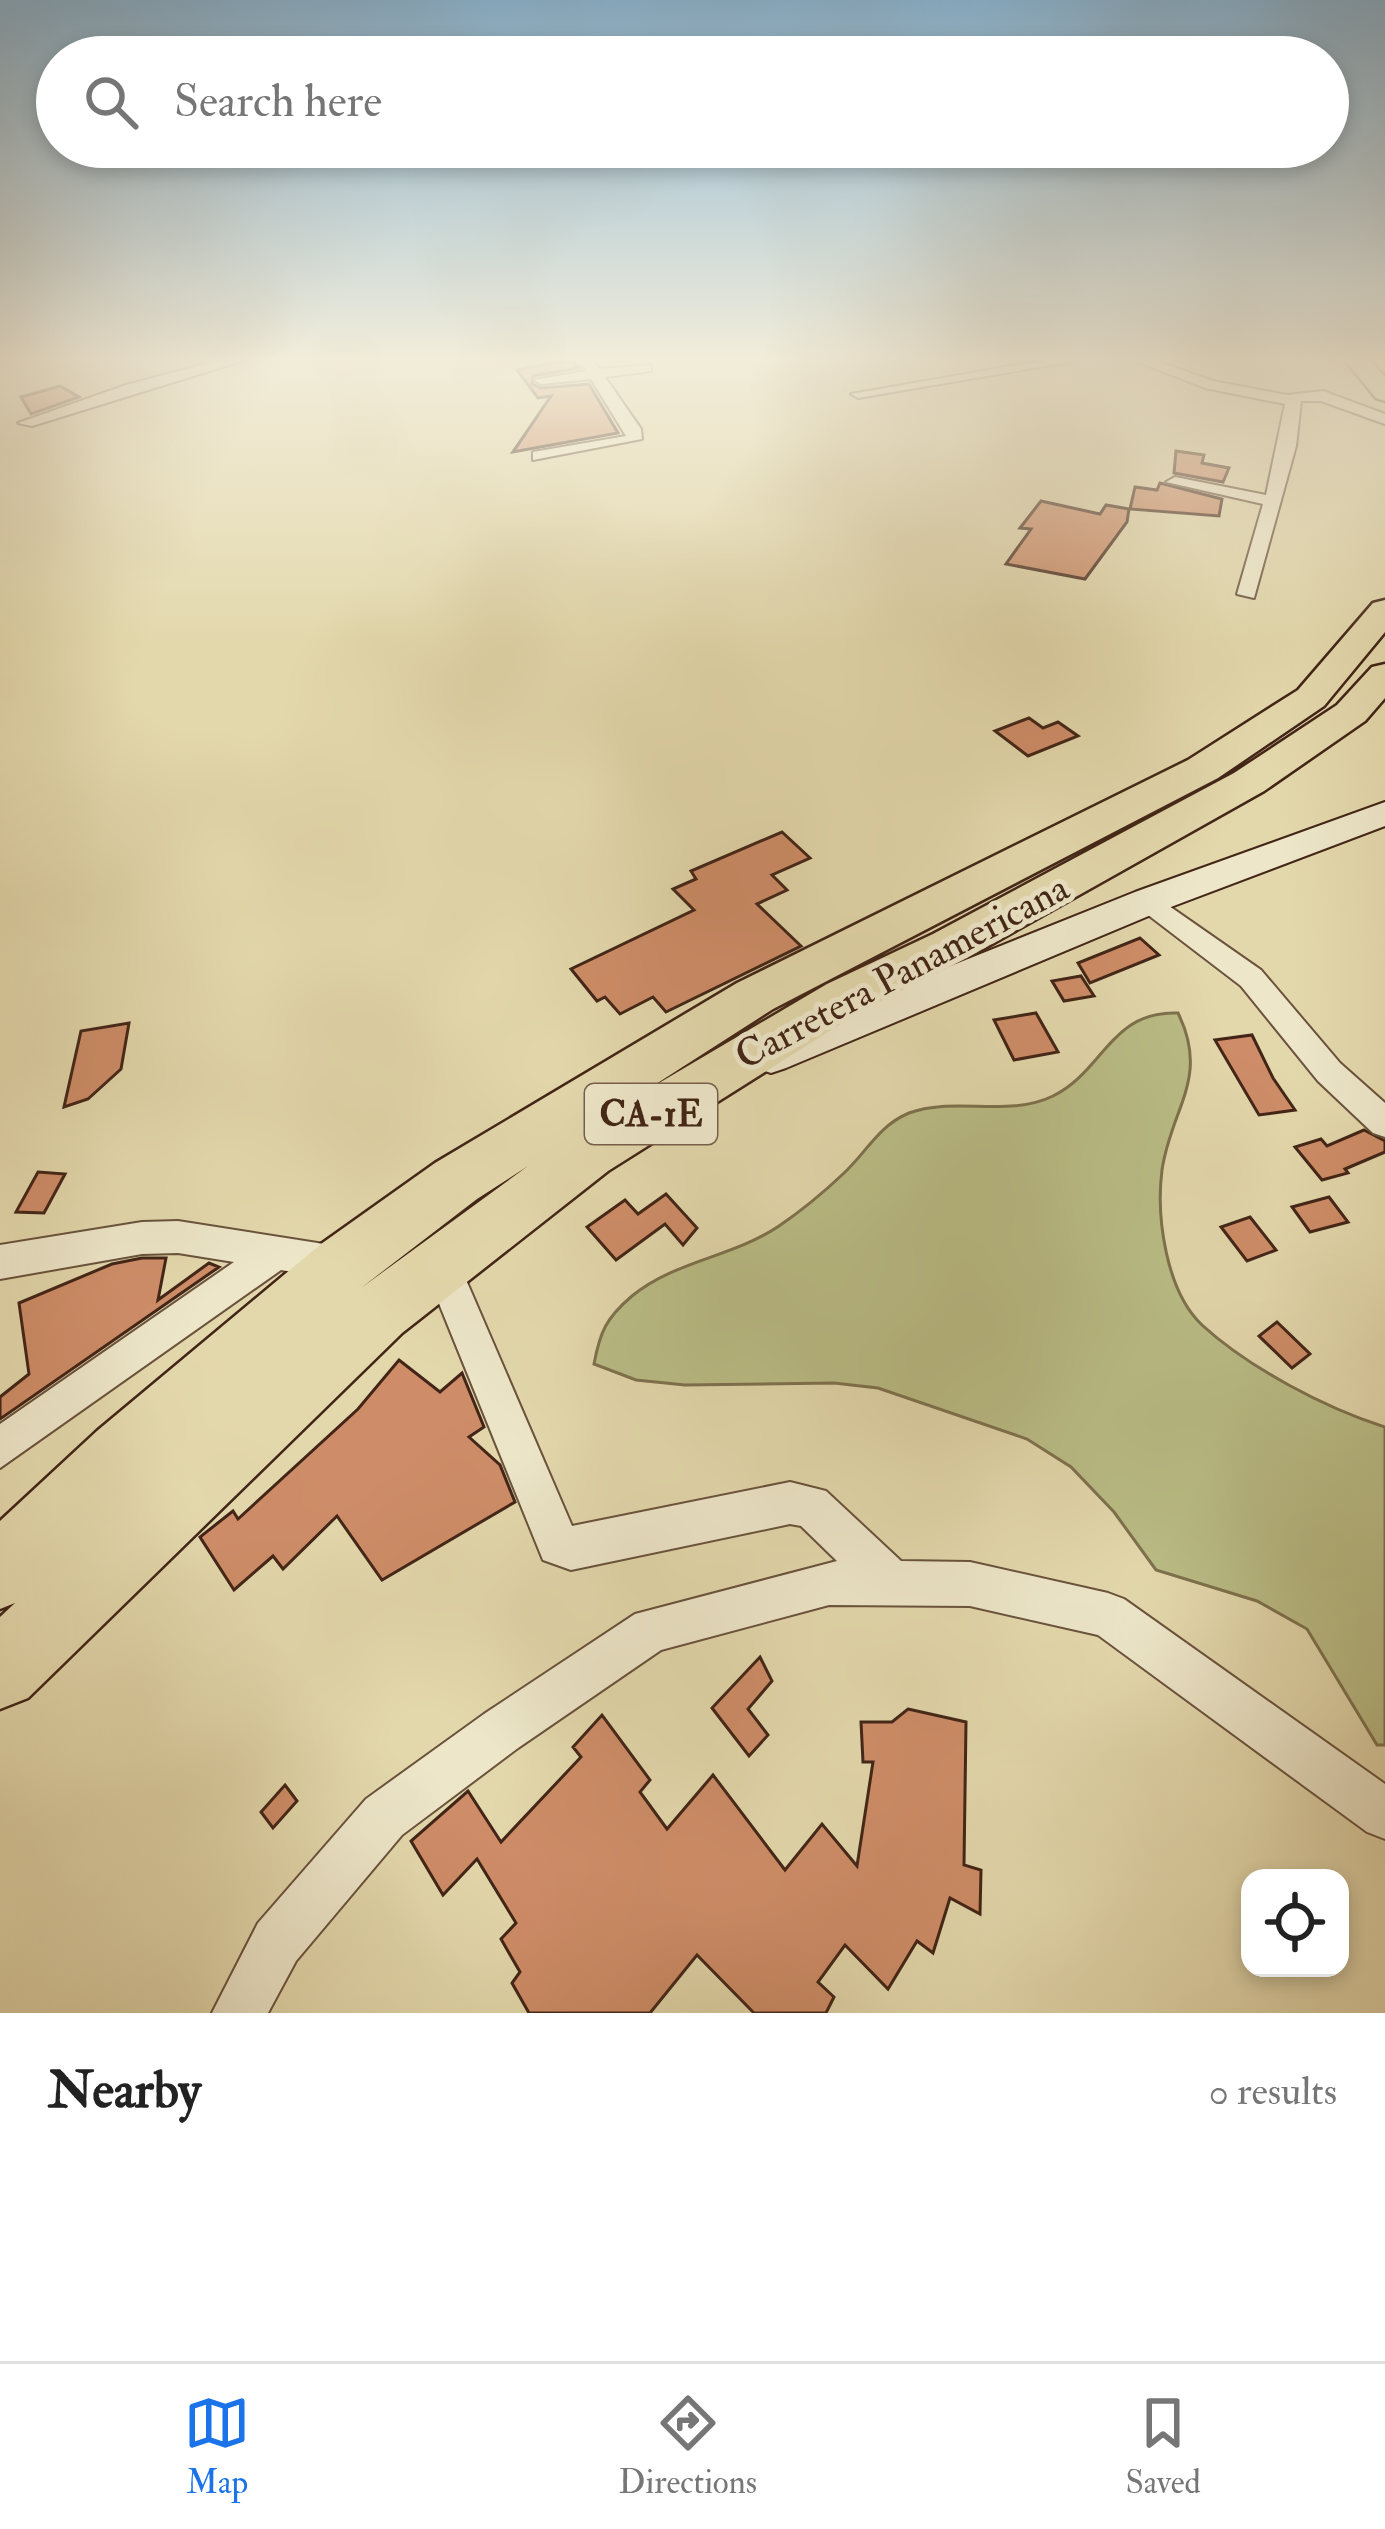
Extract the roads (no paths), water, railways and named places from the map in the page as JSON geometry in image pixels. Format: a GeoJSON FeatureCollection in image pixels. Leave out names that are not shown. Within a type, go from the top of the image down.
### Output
{"type":"FeatureCollection","features":[{"type":"Feature","properties":{"kind":"highway","name":"Carretera Panamericana"},"geometry":{"type":"LineString","coordinates":[[0,1572],[122,1456],[343,1264],[514,1143],[754,996],[1203,769],[1311,698],[1385,610]]}},
{"type":"Feature","properties":{"kind":"highway","name":"Carretera Panamericana"},"geometry":{"type":"LineString","coordinates":[[0,1670],[379,1312],[588,1154],[844,997],[1153,838],[1249,782],[1352,713],[1385,675]]}},
{"type":"Feature","properties":{"kind":"main road"},"geometry":{"type":"LineString","coordinates":[[697,1085],[1149,901],[1385,813]]}},
{"type":"Feature","properties":{"kind":"street"},"geometry":{"type":"LineString","coordinates":[[538,456],[550,454]]}},
{"type":"Feature","properties":{"kind":"street"},"geometry":{"type":"LineString","coordinates":[[1247,594],[1282,454]]}},
{"type":"Feature","properties":{"kind":"street"},"geometry":{"type":"LineString","coordinates":[[1174,482],[1272,501]]}},
{"type":"Feature","properties":{"kind":"street"},"geometry":{"type":"LineString","coordinates":[[1149,901],[1251,978],[1329,1072],[1385,1124]]}},
{"type":"Feature","properties":{"kind":"street"},"geometry":{"type":"LineString","coordinates":[[0,1262],[142,1238],[178,1237],[343,1264]]}},
{"type":"Feature","properties":{"kind":"street"},"geometry":{"type":"LineString","coordinates":[[0,1448],[278,1252]]}},
{"type":"Feature","properties":{"kind":"street"},"geometry":{"type":"LineString","coordinates":[[441,1264],[558,1545],[571,1548],[790,1503],[811,1506],[893,1584]]}},
{"type":"Feature","properties":{"kind":"street"},"geometry":{"type":"LineString","coordinates":[[239,2013],[277,1942],[384,1817],[652,1630],[829,1583],[970,1584],[1108,1616],[1385,1814]]}}]}
